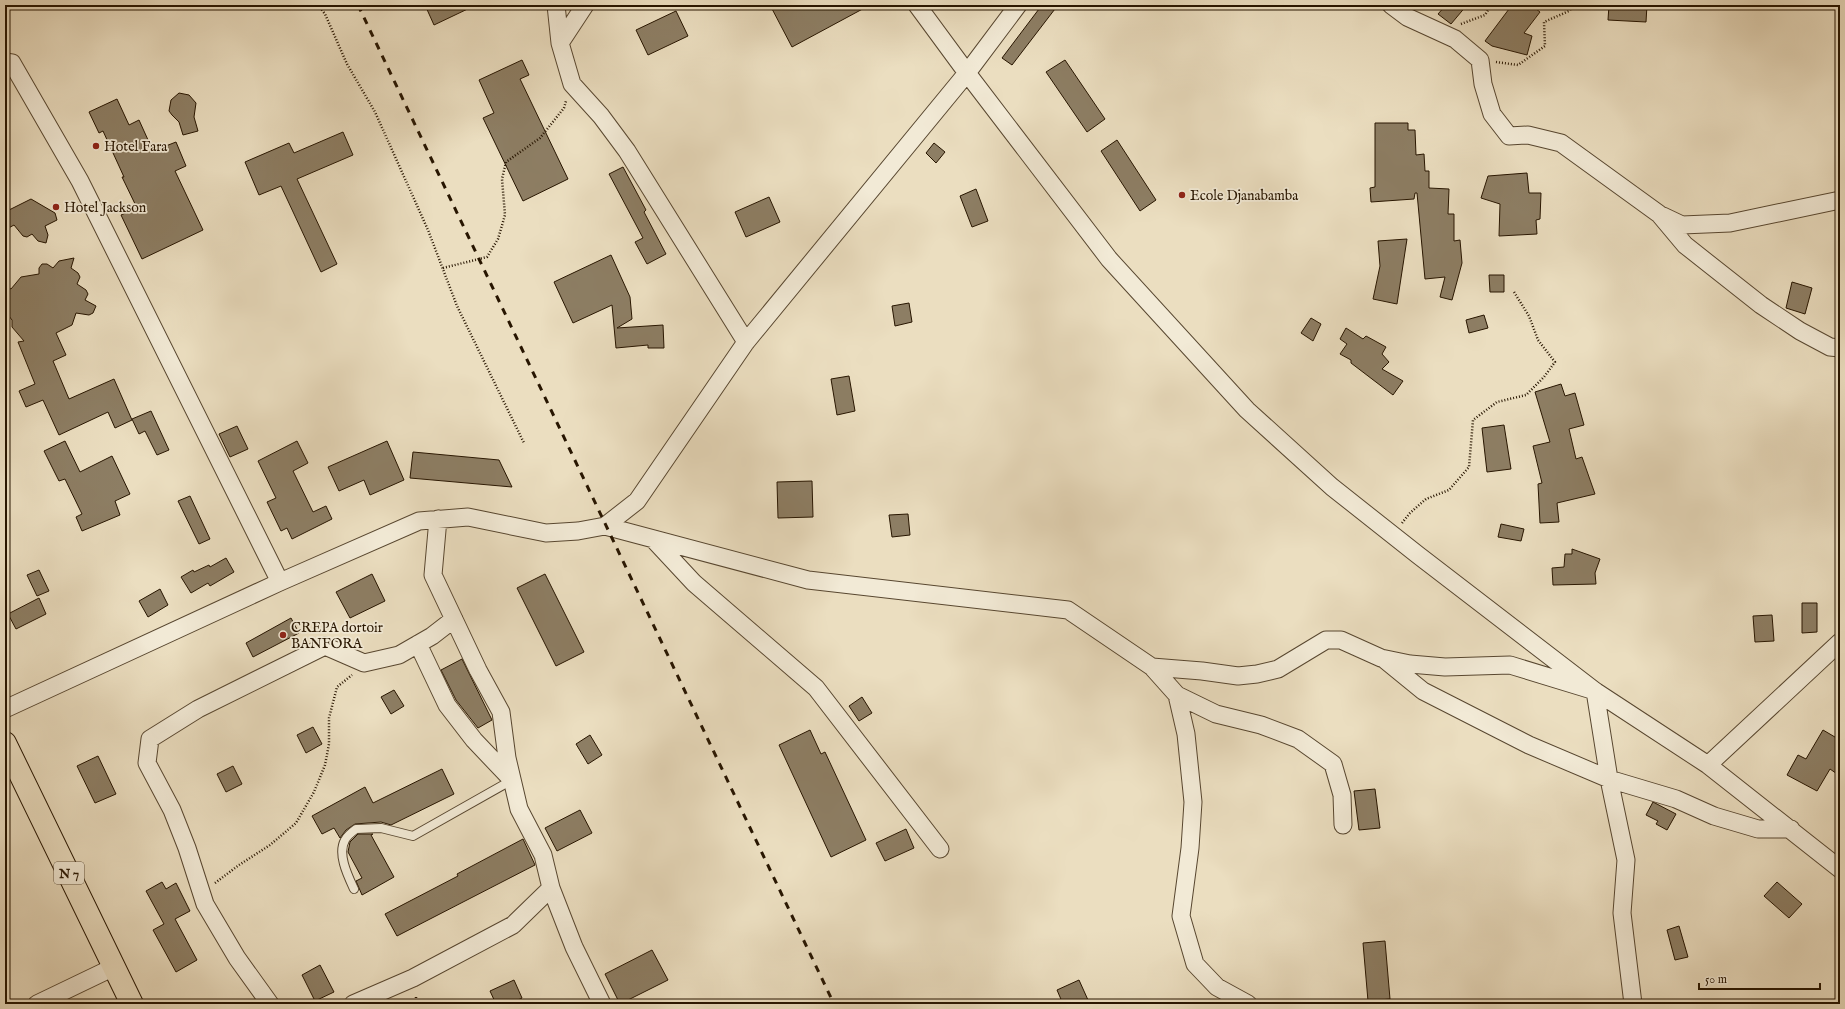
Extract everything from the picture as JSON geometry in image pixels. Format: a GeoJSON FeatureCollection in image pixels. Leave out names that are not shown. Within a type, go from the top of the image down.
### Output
{"type":"FeatureCollection","features":[{"type":"Feature","properties":{"kind":"highway","name":"N 7"},"geometry":{"type":"LineString","coordinates":[[5,743],[132,1004]]}},
{"type":"Feature","properties":{"kind":"street"},"geometry":{"type":"LineString","coordinates":[[556,5],[560,43],[572,84],[601,116],[627,151],[746,342]]}},
{"type":"Feature","properties":{"kind":"street"},"geometry":{"type":"LineString","coordinates":[[560,43],[585,5]]}},
{"type":"Feature","properties":{"kind":"street"},"geometry":{"type":"LineString","coordinates":[[917,5],[1109,259],[1247,410],[1332,487],[1393,535],[1595,691],[1708,765],[1840,868]]}},
{"type":"Feature","properties":{"kind":"street"},"geometry":{"type":"LineString","coordinates":[[605,526],[638,501],[746,342],[967,73],[1018,5]]}},
{"type":"Feature","properties":{"kind":"street"},"geometry":{"type":"LineString","coordinates":[[1391,5],[1407,17],[1455,39],[1480,60],[1483,84],[1492,114],[1509,136],[1528,135],[1561,143],[1659,214],[1682,225],[1730,223],[1840,200]]}},
{"type":"Feature","properties":{"kind":"street"},"geometry":{"type":"LineString","coordinates":[[5,62],[12,63],[80,181],[280,582]]}},
{"type":"Feature","properties":{"kind":"street"},"geometry":{"type":"LineString","coordinates":[[1659,214],[1685,245],[1761,306],[1800,331],[1830,346],[1840,348]]}},
{"type":"Feature","properties":{"kind":"street"},"geometry":{"type":"LineString","coordinates":[[5,709],[280,582],[419,521],[468,517],[546,533],[578,531],[605,526],[808,580],[1068,610],[1152,667],[1178,695],[1216,714],[1261,725],[1298,739],[1333,764],[1342,795],[1342,825]]}},
{"type":"Feature","properties":{"kind":"street"},"geometry":{"type":"LineString","coordinates":[[438,519],[433,575],[501,712],[507,758],[519,809],[543,855],[551,888],[574,947],[602,1004]]}},
{"type":"Feature","properties":{"kind":"street"},"geometry":{"type":"LineString","coordinates":[[653,538],[694,583],[816,688],[940,849]]}},
{"type":"Feature","properties":{"kind":"street"},"geometry":{"type":"LineString","coordinates":[[270,1004],[237,958],[205,904],[187,848],[172,810],[147,764],[150,739],[198,709],[325,646],[364,663],[399,655],[432,636],[454,619]]}},
{"type":"Feature","properties":{"kind":"street"},"geometry":{"type":"LineString","coordinates":[[1152,667],[1202,671],[1238,676],[1257,674],[1278,669],[1326,640],[1341,640],[1381,658],[1410,664],[1445,667],[1510,665],[1595,691]]}},
{"type":"Feature","properties":{"kind":"street"},"geometry":{"type":"LineString","coordinates":[[418,644],[447,705],[474,740],[512,780]]}},
{"type":"Feature","properties":{"kind":"street"},"geometry":{"type":"LineString","coordinates":[[1708,765],[1838,649]]}},
{"type":"Feature","properties":{"kind":"street"},"geometry":{"type":"LineString","coordinates":[[1381,658],[1423,691],[1529,745],[1609,779],[1676,799],[1714,816],[1758,829],[1791,829]]}},
{"type":"Feature","properties":{"kind":"street"},"geometry":{"type":"LineString","coordinates":[[1595,691],[1609,779],[1626,860],[1622,913],[1633,1004]]}},
{"type":"Feature","properties":{"kind":"street"},"geometry":{"type":"LineString","coordinates":[[1178,695],[1186,734],[1193,802],[1190,848],[1181,916],[1195,964],[1217,987],[1248,1004]]}},
{"type":"Feature","properties":{"kind":"street"},"geometry":{"type":"LineString","coordinates":[[353,1004],[413,978],[512,925],[551,888]]}},
{"type":"Feature","properties":{"kind":"street"},"geometry":{"type":"LineString","coordinates":[[37,1004],[114,967]]}},
{"type":"Feature","properties":{"kind":"lane"},"geometry":{"type":"LineString","coordinates":[[354,889],[344,862],[343,846],[345,839],[356,829],[381,828],[413,836],[512,780]]}},
{"type":"Feature","properties":{"kind":"path"},"geometry":{"type":"LineString","coordinates":[[318,5],[324,14],[347,64],[375,112],[402,169],[457,306],[524,443]]}},
{"type":"Feature","properties":{"kind":"path"},"geometry":{"type":"LineString","coordinates":[[1439,32],[1485,15],[1490,5]]}},
{"type":"Feature","properties":{"kind":"path"},"geometry":{"type":"LineString","coordinates":[[1480,60],[1518,65],[1545,46],[1544,22],[1569,11],[1574,5]]}},
{"type":"Feature","properties":{"kind":"path"},"geometry":{"type":"LineString","coordinates":[[443,268],[487,257],[498,239],[505,215],[502,179],[506,162],[540,138],[564,108],[572,84]]}},
{"type":"Feature","properties":{"kind":"path"},"geometry":{"type":"LineString","coordinates":[[1393,535],[1410,513],[1426,499],[1449,490],[1469,467],[1473,420],[1497,402],[1526,395],[1544,377],[1555,362],[1538,340],[1529,316],[1514,292]]}},
{"type":"Feature","properties":{"kind":"path"},"geometry":{"type":"LineString","coordinates":[[202,893],[239,865],[270,846],[296,823],[314,792],[325,765],[329,744],[329,718],[337,687],[353,674]]}},
{"type":"Feature","properties":{"kind":"building"},"geometry":{"type":"Polygon","coordinates":[[[425,5],[476,5],[434,25],[425,5]]]}},
{"type":"Feature","properties":{"kind":"building"},"geometry":{"type":"Polygon","coordinates":[[[770,5],[870,5],[792,47],[770,5]]]}},
{"type":"Feature","properties":{"kind":"building"},"geometry":{"type":"Polygon","coordinates":[[[1042,5],[1058,5],[1012,65],[1002,58],[1042,5]]]}},
{"type":"Feature","properties":{"kind":"building"},"geometry":{"type":"Polygon","coordinates":[[[1446,5],[1467,5],[1451,24],[1438,14],[1446,5]]]}},
{"type":"Feature","properties":{"kind":"building"},"geometry":{"type":"Polygon","coordinates":[[[1512,5],[1531,5],[1540,12],[1524,33],[1532,36],[1527,55],[1492,46],[1485,41],[1512,5]]]}},
{"type":"Feature","properties":{"kind":"building"},"geometry":{"type":"Polygon","coordinates":[[[1609,5],[1647,5],[1646,22],[1608,20],[1609,5]]]}},
{"type":"Feature","properties":{"kind":"building"},"geometry":{"type":"Polygon","coordinates":[[[676,11],[688,36],[648,55],[636,30],[676,11]]]}},
{"type":"Feature","properties":{"kind":"building"},"geometry":{"type":"Polygon","coordinates":[[[522,60],[529,75],[520,79],[568,179],[523,201],[483,118],[494,113],[479,80],[522,60]]]}},
{"type":"Feature","properties":{"kind":"building"},"geometry":{"type":"Polygon","coordinates":[[[1065,60],[1105,119],[1087,132],[1046,72],[1065,60]]]}},
{"type":"Feature","properties":{"kind":"building"},"geometry":{"type":"Polygon","coordinates":[[[179,93],[189,95],[196,103],[194,117],[198,131],[183,135],[179,122],[169,111],[171,100],[179,93]]]}},
{"type":"Feature","properties":{"kind":"building"},"geometry":{"type":"Polygon","coordinates":[[[117,99],[129,125],[139,120],[153,151],[176,142],[186,166],[175,171],[203,230],[142,259],[121,215],[137,208],[103,131],[99,133],[89,112],[117,99]]]}},
{"type":"Feature","properties":{"kind":"building"},"geometry":{"type":"Polygon","coordinates":[[[1375,123],[1408,123],[1408,130],[1415,130],[1416,155],[1424,154],[1425,171],[1429,171],[1429,188],[1449,189],[1448,214],[1454,214],[1454,241],[1460,240],[1462,263],[1452,300],[1440,297],[1445,277],[1425,279],[1417,193],[1415,193],[1414,199],[1371,202],[1370,188],[1375,187],[1375,123]]]}},
{"type":"Feature","properties":{"kind":"building"},"geometry":{"type":"Polygon","coordinates":[[[343,132],[353,155],[297,179],[337,264],[321,272],[281,186],[259,195],[245,162],[289,143],[294,153],[343,132]]]}},
{"type":"Feature","properties":{"kind":"building"},"geometry":{"type":"Polygon","coordinates":[[[1117,140],[1156,200],[1140,211],[1101,151],[1117,140]]]}},
{"type":"Feature","properties":{"kind":"building"},"geometry":{"type":"Polygon","coordinates":[[[934,143],[945,152],[936,163],[926,153],[934,143]]]}},
{"type":"Feature","properties":{"kind":"building"},"geometry":{"type":"Polygon","coordinates":[[[623,167],[646,210],[644,212],[666,254],[647,264],[635,242],[643,238],[609,174],[623,167]]]}},
{"type":"Feature","properties":{"kind":"building"},"geometry":{"type":"Polygon","coordinates":[[[1527,173],[1529,193],[1541,193],[1540,219],[1536,220],[1537,234],[1499,236],[1500,204],[1481,198],[1488,176],[1527,173]]]}},
{"type":"Feature","properties":{"kind":"building"},"geometry":{"type":"Polygon","coordinates":[[[976,189],[988,221],[972,227],[960,196],[976,189]]]}},
{"type":"Feature","properties":{"kind":"building"},"geometry":{"type":"Polygon","coordinates":[[[769,197],[780,222],[746,237],[735,212],[769,197]]]}},
{"type":"Feature","properties":{"kind":"building"},"geometry":{"type":"Polygon","coordinates":[[[31,199],[55,213],[57,220],[45,226],[48,235],[46,243],[38,241],[32,234],[27,237],[23,236],[14,225],[5,230],[5,212],[31,199]]]}},
{"type":"Feature","properties":{"kind":"building"},"geometry":{"type":"Polygon","coordinates":[[[1407,239],[1397,304],[1373,299],[1380,266],[1378,241],[1407,239]]]}},
{"type":"Feature","properties":{"kind":"building"},"geometry":{"type":"Polygon","coordinates":[[[611,255],[630,297],[632,319],[617,328],[663,325],[664,348],[648,348],[648,345],[616,348],[612,305],[573,323],[554,282],[611,255]]]}},
{"type":"Feature","properties":{"kind":"building"},"geometry":{"type":"Polygon","coordinates":[[[74,258],[71,268],[78,273],[80,277],[77,284],[86,290],[88,294],[85,300],[96,306],[93,313],[89,315],[76,313],[72,325],[56,333],[66,355],[53,361],[69,399],[114,379],[132,420],[115,428],[108,412],[59,435],[43,400],[26,407],[19,391],[35,384],[18,342],[24,341],[12,327],[12,320],[5,311],[5,286],[11,289],[21,277],[39,274],[39,268],[42,264],[47,264],[53,268],[59,261],[74,258]]]}},
{"type":"Feature","properties":{"kind":"building"},"geometry":{"type":"Polygon","coordinates":[[[1489,275],[1504,275],[1504,292],[1490,292],[1489,275]]]}},
{"type":"Feature","properties":{"kind":"building"},"geometry":{"type":"Polygon","coordinates":[[[1792,282],[1812,288],[1805,314],[1786,308],[1792,282]]]}},
{"type":"Feature","properties":{"kind":"building"},"geometry":{"type":"Polygon","coordinates":[[[909,303],[912,322],[895,326],[892,306],[909,303]]]}},
{"type":"Feature","properties":{"kind":"building"},"geometry":{"type":"Polygon","coordinates":[[[1484,315],[1488,328],[1469,333],[1466,320],[1484,315]]]}},
{"type":"Feature","properties":{"kind":"building"},"geometry":{"type":"Polygon","coordinates":[[[1311,318],[1321,324],[1313,341],[1301,333],[1311,318]]]}},
{"type":"Feature","properties":{"kind":"building"},"geometry":{"type":"Polygon","coordinates":[[[1346,328],[1363,339],[1366,336],[1386,347],[1382,354],[1389,362],[1382,369],[1403,381],[1393,395],[1351,363],[1351,360],[1340,354],[1347,344],[1340,339],[1346,328]]]}},
{"type":"Feature","properties":{"kind":"building"},"geometry":{"type":"Polygon","coordinates":[[[849,376],[855,411],[837,415],[831,379],[849,376]]]}},
{"type":"Feature","properties":{"kind":"building"},"geometry":{"type":"Polygon","coordinates":[[[1561,384],[1565,396],[1575,393],[1584,425],[1569,429],[1576,459],[1582,457],[1595,494],[1557,503],[1559,522],[1540,523],[1538,484],[1542,483],[1533,446],[1550,442],[1535,392],[1561,384]]]}},
{"type":"Feature","properties":{"kind":"building"},"geometry":{"type":"Polygon","coordinates":[[[151,411],[169,450],[157,455],[145,431],[139,434],[132,419],[151,411]]]}},
{"type":"Feature","properties":{"kind":"building"},"geometry":{"type":"Polygon","coordinates":[[[1504,425],[1511,469],[1487,472],[1482,428],[1504,425]]]}},
{"type":"Feature","properties":{"kind":"building"},"geometry":{"type":"Polygon","coordinates":[[[237,426],[248,449],[230,457],[219,434],[237,426]]]}},
{"type":"Feature","properties":{"kind":"building"},"geometry":{"type":"Polygon","coordinates":[[[65,441],[80,472],[112,456],[130,494],[115,501],[120,515],[82,531],[76,517],[82,514],[65,479],[59,481],[44,451],[65,441]]]}},
{"type":"Feature","properties":{"kind":"building"},"geometry":{"type":"Polygon","coordinates":[[[297,441],[308,463],[293,471],[313,512],[326,506],[332,519],[292,539],[287,528],[281,531],[267,502],[276,498],[258,461],[297,441]]]}},
{"type":"Feature","properties":{"kind":"building"},"geometry":{"type":"Polygon","coordinates":[[[387,441],[404,480],[370,495],[364,480],[339,491],[328,467],[387,441]]]}},
{"type":"Feature","properties":{"kind":"building"},"geometry":{"type":"Polygon","coordinates":[[[413,452],[499,460],[512,487],[410,478],[413,452]]]}},
{"type":"Feature","properties":{"kind":"building"},"geometry":{"type":"Polygon","coordinates":[[[812,481],[813,517],[778,518],[777,482],[812,481]]]}},
{"type":"Feature","properties":{"kind":"building"},"geometry":{"type":"Polygon","coordinates":[[[190,496],[210,539],[199,544],[178,501],[190,496]]]}},
{"type":"Feature","properties":{"kind":"building"},"geometry":{"type":"Polygon","coordinates":[[[908,514],[910,535],[892,537],[889,515],[908,514]]]}},
{"type":"Feature","properties":{"kind":"building"},"geometry":{"type":"Polygon","coordinates":[[[1501,524],[1524,529],[1521,541],[1498,537],[1501,524]]]}},
{"type":"Feature","properties":{"kind":"building"},"geometry":{"type":"Polygon","coordinates":[[[1572,549],[1600,559],[1595,573],[1596,584],[1553,585],[1552,568],[1564,567],[1565,554],[1572,554],[1572,549]]]}},
{"type":"Feature","properties":{"kind":"building"},"geometry":{"type":"Polygon","coordinates":[[[226,558],[234,572],[210,586],[208,583],[191,593],[181,577],[193,570],[194,572],[209,565],[210,567],[226,558]]]}},
{"type":"Feature","properties":{"kind":"building"},"geometry":{"type":"Polygon","coordinates":[[[39,570],[49,591],[37,596],[27,575],[39,570]]]}},
{"type":"Feature","properties":{"kind":"building"},"geometry":{"type":"Polygon","coordinates":[[[372,574],[385,601],[350,618],[336,592],[372,574]]]}},
{"type":"Feature","properties":{"kind":"building"},"geometry":{"type":"Polygon","coordinates":[[[545,574],[584,652],[556,666],[517,588],[545,574]]]}},
{"type":"Feature","properties":{"kind":"building"},"geometry":{"type":"Polygon","coordinates":[[[160,589],[168,605],[148,617],[139,601],[160,589]]]}},
{"type":"Feature","properties":{"kind":"building"},"geometry":{"type":"Polygon","coordinates":[[[39,598],[46,614],[16,629],[8,614],[39,598]]]}},
{"type":"Feature","properties":{"kind":"building"},"geometry":{"type":"Polygon","coordinates":[[[1802,603],[1817,603],[1817,632],[1802,633],[1802,603]]]}},
{"type":"Feature","properties":{"kind":"building"},"geometry":{"type":"Polygon","coordinates":[[[1772,615],[1774,641],[1755,642],[1753,616],[1772,615]]]}},
{"type":"Feature","properties":{"kind":"building"},"geometry":{"type":"Polygon","coordinates":[[[291,618],[299,633],[253,657],[246,643],[291,618]]]}},
{"type":"Feature","properties":{"kind":"building"},"geometry":{"type":"Polygon","coordinates":[[[462,659],[492,720],[478,728],[456,700],[441,670],[462,659]]]}},
{"type":"Feature","properties":{"kind":"building"},"geometry":{"type":"Polygon","coordinates":[[[394,690],[404,706],[391,714],[381,697],[394,690]]]}},
{"type":"Feature","properties":{"kind":"building"},"geometry":{"type":"Polygon","coordinates":[[[862,697],[872,713],[859,721],[849,706],[862,697]]]}},
{"type":"Feature","properties":{"kind":"building"},"geometry":{"type":"Polygon","coordinates":[[[313,727],[322,744],[306,753],[297,735],[313,727]]]}},
{"type":"Feature","properties":{"kind":"building"},"geometry":{"type":"Polygon","coordinates":[[[810,730],[821,754],[825,752],[866,840],[831,857],[779,745],[810,730]]]}},
{"type":"Feature","properties":{"kind":"building"},"geometry":{"type":"Polygon","coordinates":[[[1823,730],[1840,740],[1840,776],[1830,769],[1817,791],[1787,775],[1798,755],[1806,759],[1823,730]]]}},
{"type":"Feature","properties":{"kind":"building"},"geometry":{"type":"Polygon","coordinates":[[[590,735],[602,755],[588,764],[576,744],[590,735]]]}},
{"type":"Feature","properties":{"kind":"building"},"geometry":{"type":"Polygon","coordinates":[[[98,756],[116,794],[95,803],[77,766],[98,756]]]}},
{"type":"Feature","properties":{"kind":"building"},"geometry":{"type":"Polygon","coordinates":[[[233,766],[242,784],[226,792],[217,774],[233,766]]]}},
{"type":"Feature","properties":{"kind":"building"},"geometry":{"type":"Polygon","coordinates":[[[442,769],[454,794],[391,825],[381,822],[355,824],[346,830],[340,838],[334,828],[322,834],[312,816],[365,787],[373,803],[442,769]]]}},
{"type":"Feature","properties":{"kind":"building"},"geometry":{"type":"Polygon","coordinates":[[[1375,789],[1380,828],[1359,830],[1354,791],[1375,789]]]}},
{"type":"Feature","properties":{"kind":"building"},"geometry":{"type":"Polygon","coordinates":[[[1653,802],[1676,814],[1667,830],[1656,824],[1658,821],[1646,815],[1653,802]]]}},
{"type":"Feature","properties":{"kind":"building"},"geometry":{"type":"Polygon","coordinates":[[[580,810],[592,833],[557,851],[545,828],[580,810]]]}},
{"type":"Feature","properties":{"kind":"building"},"geometry":{"type":"Polygon","coordinates":[[[906,829],[914,848],[885,861],[876,843],[906,829]]]}},
{"type":"Feature","properties":{"kind":"building"},"geometry":{"type":"Polygon","coordinates":[[[358,834],[373,834],[371,835],[394,877],[362,895],[356,881],[362,878],[348,852],[350,842],[358,834]]]}},
{"type":"Feature","properties":{"kind":"building"},"geometry":{"type":"Polygon","coordinates":[[[523,839],[535,865],[397,936],[385,914],[458,876],[457,874],[523,839]]]}},
{"type":"Feature","properties":{"kind":"building"},"geometry":{"type":"Polygon","coordinates":[[[162,882],[166,889],[176,883],[190,911],[175,919],[197,960],[176,972],[153,930],[164,924],[146,891],[162,882]]]}},
{"type":"Feature","properties":{"kind":"building"},"geometry":{"type":"Polygon","coordinates":[[[1777,882],[1802,904],[1789,918],[1764,896],[1777,882]]]}},
{"type":"Feature","properties":{"kind":"building"},"geometry":{"type":"Polygon","coordinates":[[[1679,926],[1688,957],[1675,960],[1667,930],[1679,926]]]}},
{"type":"Feature","properties":{"kind":"building"},"geometry":{"type":"Polygon","coordinates":[[[1385,941],[1390,999],[1368,1001],[1363,943],[1385,941]]]}},
{"type":"Feature","properties":{"kind":"building"},"geometry":{"type":"Polygon","coordinates":[[[652,950],[668,980],[620,1004],[605,974],[652,950]]]}},
{"type":"Feature","properties":{"kind":"building"},"geometry":{"type":"Polygon","coordinates":[[[320,965],[334,992],[315,1001],[302,975],[320,965]]]}},
{"type":"Feature","properties":{"kind":"building"},"geometry":{"type":"Polygon","coordinates":[[[514,980],[522,998],[518,1000],[519,1004],[496,1004],[490,991],[514,980]]]}},
{"type":"Feature","properties":{"kind":"building"},"geometry":{"type":"Polygon","coordinates":[[[1079,980],[1088,1000],[1080,1004],[1063,1004],[1057,990],[1079,980]]]}},
{"type":"Feature","properties":{"kind":"railway"},"geometry":{"type":"LineString","coordinates":[[358,5],[834,1004]]}},
{"type":"Feature","properties":{"kind":"place","name":"Hotel Fara"},"geometry":{"type":"Point","coordinates":[96,146]}},
{"type":"Feature","properties":{"kind":"place","name":"Ecole Djanabamba"},"geometry":{"type":"Point","coordinates":[1182,195]}},
{"type":"Feature","properties":{"kind":"place","name":"Hotel Jackson"},"geometry":{"type":"Point","coordinates":[56,207]}},
{"type":"Feature","properties":{"kind":"place","name":"CREPA dortoir BANFORA"},"geometry":{"type":"Point","coordinates":[283,635]}}]}
